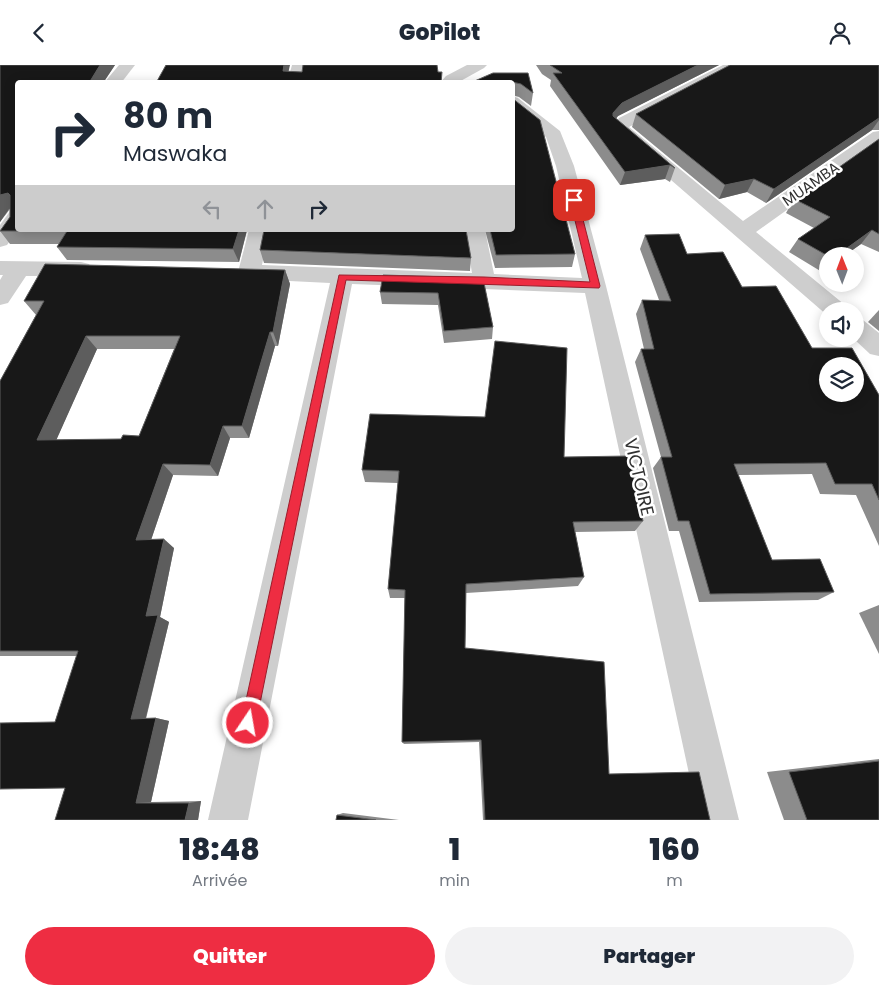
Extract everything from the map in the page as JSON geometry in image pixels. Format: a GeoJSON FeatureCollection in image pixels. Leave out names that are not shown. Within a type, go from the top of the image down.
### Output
{"type":"FeatureCollection","features":[{"type":"Feature","properties":{"kind":"street"},"geometry":{"type":"LineString","coordinates":[[114,80],[127,65]]}},
{"type":"Feature","properties":{"kind":"street"},"geometry":{"type":"LineString","coordinates":[[296,80],[300,65]]}},
{"type":"Feature","properties":{"kind":"street"},"geometry":{"type":"LineString","coordinates":[[735,65],[625,122],[621,125],[623,132],[826,302]]}},
{"type":"Feature","properties":{"kind":"street"},"geometry":{"type":"LineString","coordinates":[[451,80],[475,69]]}},
{"type":"Feature","properties":{"kind":"street","name":"VICTOIRE"},"geometry":{"type":"LineString","coordinates":[[515,103],[554,135],[566,166],[719,820]]}},
{"type":"Feature","properties":{"kind":"street","name":"MUAMBA"},"geometry":{"type":"LineString","coordinates":[[743,231],[879,136]]}},
{"type":"Feature","properties":{"kind":"street"},"geometry":{"type":"LineString","coordinates":[[0,240],[15,218]]}},
{"type":"Feature","properties":{"kind":"street"},"geometry":{"type":"LineString","coordinates":[[258,232],[239,272],[342,277],[484,280],[595,286]]}},
{"type":"Feature","properties":{"kind":"street"},"geometry":{"type":"LineString","coordinates":[[475,232],[484,280]]}},
{"type":"Feature","properties":{"kind":"street"},"geometry":{"type":"LineString","coordinates":[[0,297],[10,268],[100,270]]}},
{"type":"Feature","properties":{"kind":"street"},"geometry":{"type":"LineString","coordinates":[[228,820],[342,277]]}},
{"type":"Feature","properties":{"kind":"street"},"geometry":{"type":"LineString","coordinates":[[864,334],[879,347]]}},
{"type":"Feature","properties":{"kind":"building"},"geometry":{"type":"Polygon","coordinates":[[[0,65],[100,65],[91,80],[15,80],[15,231],[0,231],[10,217],[10,195],[8,193],[0,195],[0,65]]]}},
{"type":"Feature","properties":{"kind":"building"},"geometry":{"type":"Polygon","coordinates":[[[166,65],[284,65],[283,71],[302,72],[303,65],[437,65],[438,72],[442,72],[441,80],[158,80],[166,65]]]}},
{"type":"Feature","properties":{"kind":"building"},"geometry":{"type":"Polygon","coordinates":[[[550,65],[698,65],[622,103],[613,113],[613,116],[675,168],[670,165],[625,172],[553,73],[562,73],[550,65]]]}},
{"type":"Feature","properties":{"kind":"building"},"geometry":{"type":"Polygon","coordinates":[[[730,65],[879,65],[879,118],[774,189],[754,179],[725,185],[636,114],[730,65]]]}},
{"type":"Feature","properties":{"kind":"building"},"geometry":{"type":"Polygon","coordinates":[[[493,73],[528,73],[533,93],[521,84],[515,83],[515,80],[477,80],[493,73]]]}},
{"type":"Feature","properties":{"kind":"building"},"geometry":{"type":"Polygon","coordinates":[[[515,100],[540,120],[575,254],[496,255],[490,232],[515,232],[515,100]]]}},
{"type":"Feature","properties":{"kind":"building"},"geometry":{"type":"Polygon","coordinates":[[[879,139],[879,234],[872,230],[848,247],[819,247],[819,251],[798,239],[830,217],[794,199],[879,139]]]}},
{"type":"Feature","properties":{"kind":"building"},"geometry":{"type":"Polygon","coordinates":[[[66,232],[238,232],[233,249],[57,247],[66,232]]]}},
{"type":"Feature","properties":{"kind":"building"},"geometry":{"type":"Polygon","coordinates":[[[264,232],[466,232],[471,258],[260,250],[264,232]]]}},
{"type":"Feature","properties":{"kind":"building"},"geometry":{"type":"Polygon","coordinates":[[[679,234],[687,254],[723,252],[742,287],[776,286],[812,348],[852,348],[857,357],[819,357],[819,402],[864,402],[864,369],[879,395],[879,500],[872,484],[835,484],[826,463],[734,464],[772,560],[820,559],[834,592],[710,594],[689,521],[678,521],[661,457],[672,457],[641,349],[654,349],[642,300],[671,301],[645,235],[679,234]]]}},
{"type":"Feature","properties":{"kind":"building"},"geometry":{"type":"Polygon","coordinates":[[[45,264],[285,270],[273,332],[270,332],[242,426],[223,426],[210,465],[163,464],[136,540],[164,539],[146,616],[158,615],[131,719],[156,718],[136,803],[189,803],[185,820],[55,820],[65,788],[0,789],[0,723],[55,722],[78,651],[0,651],[0,381],[44,301],[24,301],[45,264]],[[86,336],[37,440],[121,439],[123,435],[139,436],[180,336],[86,336]]]}},
{"type":"Feature","properties":{"kind":"building"},"geometry":{"type":"Polygon","coordinates":[[[383,275],[483,278],[493,327],[444,331],[438,293],[380,292],[383,275]]]}},
{"type":"Feature","properties":{"kind":"building"},"geometry":{"type":"Polygon","coordinates":[[[495,341],[567,348],[564,457],[629,456],[643,521],[573,522],[584,577],[466,584],[465,648],[604,662],[609,774],[699,772],[710,820],[485,820],[481,740],[402,742],[405,590],[388,589],[399,471],[362,470],[370,414],[485,417],[495,341]]]}},
{"type":"Feature","properties":{"kind":"building"},"geometry":{"type":"Polygon","coordinates":[[[879,761],[879,820],[807,820],[789,772],[879,761]]]}},
{"type":"Feature","properties":{"kind":"building"},"geometry":{"type":"Polygon","coordinates":[[[337,815],[376,820],[336,820],[337,815]]]}},
{"type":"Feature","properties":{"kind":"route"},"geometry":{"type":"LineString","coordinates":[[248,723],[342,277],[484,280],[595,286],[574,200]]}}]}
